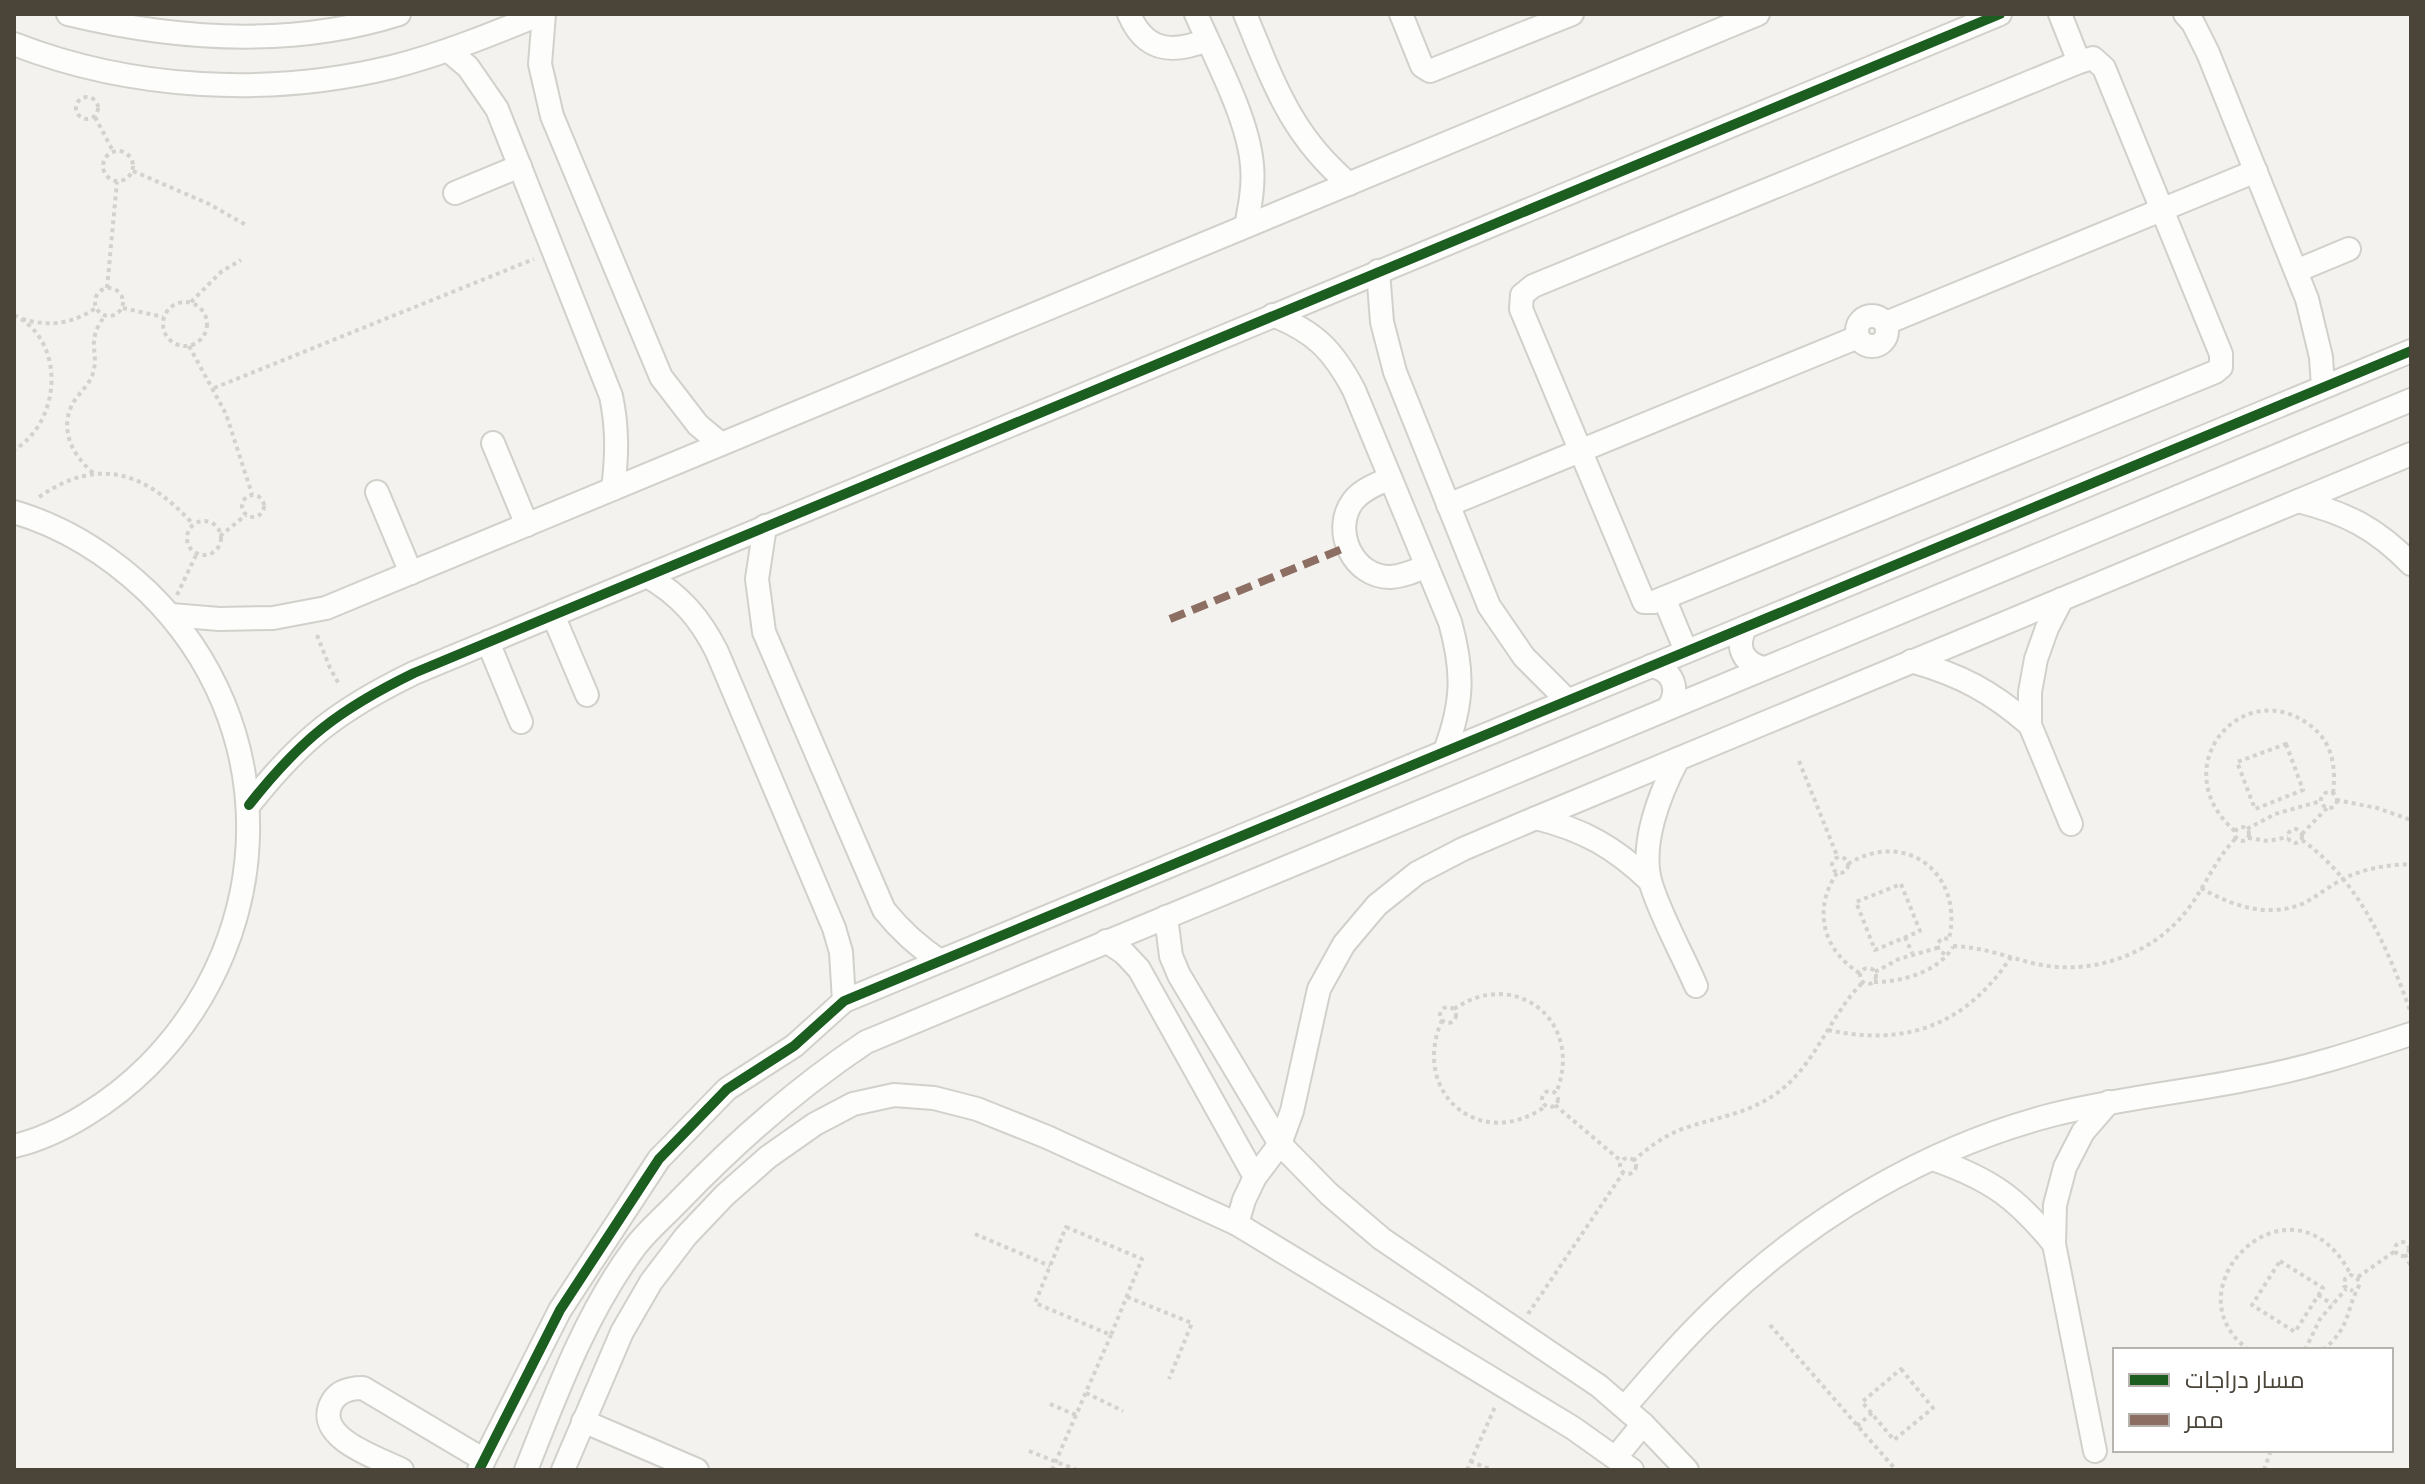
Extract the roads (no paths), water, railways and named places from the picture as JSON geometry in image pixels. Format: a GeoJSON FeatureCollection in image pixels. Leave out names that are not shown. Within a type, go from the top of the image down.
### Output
{"type":"FeatureCollection","features":[{"type":"Feature","properties":{"kind":"street"},"geometry":{"type":"LineString","coordinates":[[68,14],[179,35],[246,37],[313,32],[399,14]]}},
{"type":"Feature","properties":{"kind":"street"},"geometry":{"type":"LineString","coordinates":[[14,44],[95,69],[173,82],[248,85],[320,80],[391,67],[449,51],[542,14],[540,51],[544,89],[570,160],[661,377],[698,425],[721,444]]}},
{"type":"Feature","properties":{"kind":"street"},"geometry":{"type":"LineString","coordinates":[[1129,14],[1135,28],[1150,42],[1169,49],[1189,47],[1207,40]]}},
{"type":"Feature","properties":{"kind":"street"},"geometry":{"type":"LineString","coordinates":[[1196,14],[1246,133],[1252,164],[1252,196],[1246,226]]}},
{"type":"Feature","properties":{"kind":"street"},"geometry":{"type":"LineString","coordinates":[[1245,14],[1290,116],[1306,141],[1349,184]]}},
{"type":"Feature","properties":{"kind":"street"},"geometry":{"type":"LineString","coordinates":[[1401,14],[1422,66],[1430,71],[1572,14]]}},
{"type":"Feature","properties":{"kind":"street"},"geometry":{"type":"LineString","coordinates":[[170,614],[219,619],[273,618],[326,608],[1758,14]]}},
{"type":"Feature","properties":{"kind":"street"},"geometry":{"type":"LineString","coordinates":[[249,805],[282,763],[321,726],[358,701],[414,673],[2000,14]]}},
{"type":"Feature","properties":{"kind":"street"},"geometry":{"type":"LineString","coordinates":[[2060,14],[2079,62]]}},
{"type":"Feature","properties":{"kind":"street"},"geometry":{"type":"LineString","coordinates":[[2185,14],[2208,53],[2296,271],[2316,328],[2323,387]]}},
{"type":"Feature","properties":{"kind":"street"},"geometry":{"type":"LineString","coordinates":[[449,51],[468,67],[497,109],[611,396],[617,427],[613,489]]}},
{"type":"Feature","properties":{"kind":"street"},"geometry":{"type":"LineString","coordinates":[[2093,58],[2104,68],[2221,354],[2221,367],[1664,598],[1649,603],[1641,598],[1521,309],[1522,295],[1527,289],[2079,62],[2093,58]]}},
{"type":"Feature","properties":{"kind":"street"},"geometry":{"type":"LineString","coordinates":[[455,193],[520,166]]}},
{"type":"Feature","properties":{"kind":"street"},"geometry":{"type":"LineString","coordinates":[[1448,505],[1858,337],[1863,343],[1879,345],[1888,332],[1886,323],[2256,171]]}},
{"type":"Feature","properties":{"kind":"street"},"geometry":{"type":"LineString","coordinates":[[2296,271],[2349,249]]}},
{"type":"Feature","properties":{"kind":"street"},"geometry":{"type":"LineString","coordinates":[[1378,271],[1387,348],[1492,611],[1524,657],[1567,700]]}},
{"type":"Feature","properties":{"kind":"street"},"geometry":{"type":"LineString","coordinates":[[1273,315],[1299,326],[1322,343],[1340,365],[1450,622],[1459,654],[1461,687],[1456,720],[1445,751]]}},
{"type":"Feature","properties":{"kind":"street"},"geometry":{"type":"LineString","coordinates":[[402,1470],[340,1439],[331,1429],[328,1417],[331,1404],[339,1394],[350,1388],[363,1388],[481,1465],[560,1310],[659,1159],[727,1089],[794,1046],[844,1001],[2411,351]]}},
{"type":"Feature","properties":{"kind":"street"},"geometry":{"type":"LineString","coordinates":[[526,1470],[557,1391],[594,1314],[636,1246],[761,1121],[811,1079],[866,1042],[2411,400]]}},
{"type":"Feature","properties":{"kind":"street"},"geometry":{"type":"LineString","coordinates":[[493,443],[527,525]]}},
{"type":"Feature","properties":{"kind":"street"},"geometry":{"type":"LineString","coordinates":[[1237,1224],[1255,1177],[1280,1144],[1292,1111],[1319,989],[1344,944],[1377,905],[1417,873],[1463,849],[1536,818],[2411,454]]}},
{"type":"Feature","properties":{"kind":"street"},"geometry":{"type":"LineString","coordinates":[[1390,478],[1369,488],[1350,505],[1343,530],[1347,547],[1357,562],[1371,573],[1389,577],[1427,566]]}},
{"type":"Feature","properties":{"kind":"street"},"geometry":{"type":"LineString","coordinates":[[377,492],[411,573]]}},
{"type":"Feature","properties":{"kind":"street"},"geometry":{"type":"LineString","coordinates":[[2298,501],[2331,509],[2361,523],[2389,541],[2411,564]]}},
{"type":"Feature","properties":{"kind":"street"},"geometry":{"type":"LineString","coordinates":[[14,1146],[77,1120],[130,1085],[174,1040],[209,988],[234,930],[247,868],[249,805],[240,751],[224,700],[198,653],[170,614],[123,568],[73,535],[16,512]]}},
{"type":"Feature","properties":{"kind":"street"},"geometry":{"type":"LineString","coordinates":[[765,526],[757,579],[764,632],[884,910],[909,939],[940,961]]}},
{"type":"Feature","properties":{"kind":"street"},"geometry":{"type":"LineString","coordinates":[[647,576],[669,589],[689,607],[705,628],[717,652],[834,928],[841,952],[844,1001]]}},
{"type":"Feature","properties":{"kind":"street"},"geometry":{"type":"LineString","coordinates":[[1664,598],[1686,651]]}},
{"type":"Feature","properties":{"kind":"street"},"geometry":{"type":"LineString","coordinates":[[2062,599],[2036,659],[2030,692],[2030,725],[2071,824]]}},
{"type":"Feature","properties":{"kind":"street"},"geometry":{"type":"LineString","coordinates":[[553,615],[587,695]]}},
{"type":"Feature","properties":{"kind":"street"},"geometry":{"type":"LineString","coordinates":[[1746,627],[1740,636],[1744,658],[1753,666],[1764,668]]}},
{"type":"Feature","properties":{"kind":"street"},"geometry":{"type":"LineString","coordinates":[[488,642],[521,722]]}},
{"type":"Feature","properties":{"kind":"street"},"geometry":{"type":"LineString","coordinates":[[1911,661],[1944,670],[1976,684],[2004,702],[2030,725]]}},
{"type":"Feature","properties":{"kind":"street"},"geometry":{"type":"LineString","coordinates":[[1651,666],[1662,668],[1671,676],[1675,686],[1669,707]]}},
{"type":"Feature","properties":{"kind":"street"},"geometry":{"type":"LineString","coordinates":[[1678,759],[1663,787],[1653,818],[1649,849],[1650,881],[1696,986]]}},
{"type":"Feature","properties":{"kind":"street"},"geometry":{"type":"LineString","coordinates":[[1536,818],[1568,826],[1598,840],[1626,858],[1650,881]]}},
{"type":"Feature","properties":{"kind":"street"},"geometry":{"type":"LineString","coordinates":[[1166,917],[1171,956],[1179,975],[1280,1144],[1329,1194],[1382,1239],[1581,1373],[1625,1407],[1687,1470]]}},
{"type":"Feature","properties":{"kind":"street"},"geometry":{"type":"LineString","coordinates":[[1106,941],[1124,953],[1139,969],[1255,1177]]}},
{"type":"Feature","properties":{"kind":"street"},"geometry":{"type":"LineString","coordinates":[[1625,1407],[1718,1305],[1767,1262],[1820,1223],[1875,1189],[1933,1159],[1990,1135],[2049,1116],[2109,1102],[2253,1079],[2343,1057],[2411,1034]]}},
{"type":"Feature","properties":{"kind":"street"},"geometry":{"type":"LineString","coordinates":[[563,1470],[622,1332],[651,1282],[686,1236],[725,1195],[768,1157],[815,1124],[853,1104],[894,1095],[934,1098],[977,1109],[1047,1137],[1237,1224],[1504,1386],[1624,1463],[1643,1424]]}},
{"type":"Feature","properties":{"kind":"street"},"geometry":{"type":"LineString","coordinates":[[2095,1451],[2054,1244],[2055,1205],[2065,1167],[2083,1132],[2109,1102]]}},
{"type":"Feature","properties":{"kind":"street"},"geometry":{"type":"LineString","coordinates":[[1933,1159],[1969,1172],[2002,1191],[2030,1215],[2054,1244]]}},
{"type":"Feature","properties":{"kind":"street"},"geometry":{"type":"LineString","coordinates":[[583,1421],[697,1470]]}}]}
